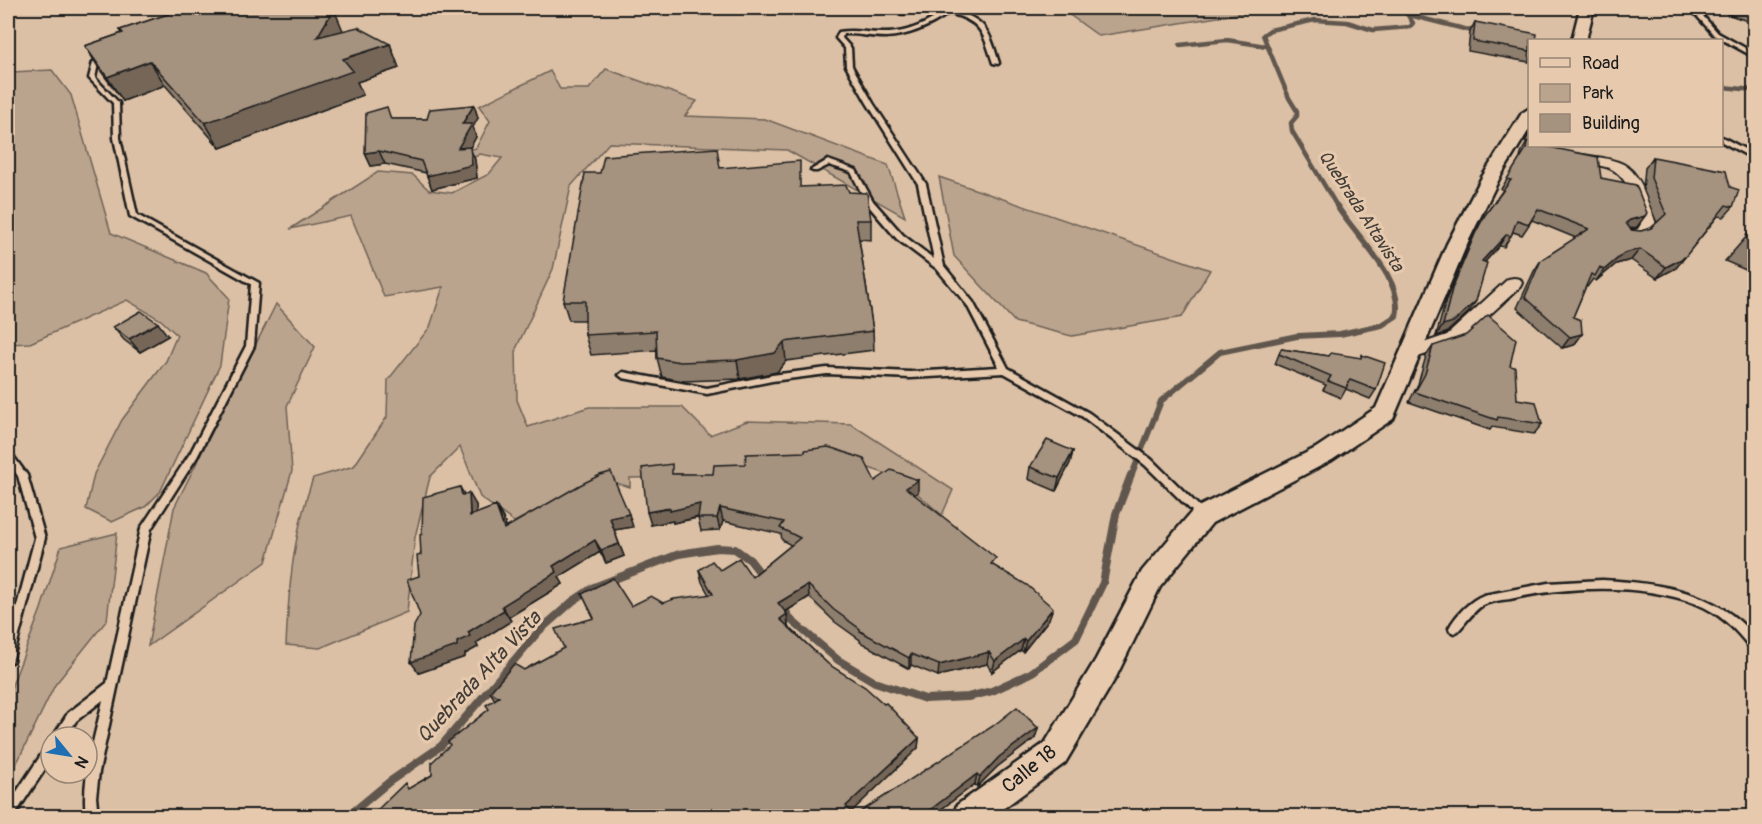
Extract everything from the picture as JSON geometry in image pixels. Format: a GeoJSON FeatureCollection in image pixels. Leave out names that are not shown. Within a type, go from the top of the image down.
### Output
{"type":"FeatureCollection","features":[{"type":"Feature","properties":{"kind":"street"},"geometry":{"type":"LineString","coordinates":[[1579,39],[1587,8]]}},
{"type":"Feature","properties":{"kind":"street"},"geometry":{"type":"LineString","coordinates":[[1203,516],[1324,454],[1385,413],[1457,244],[1516,145],[1528,118]]}},
{"type":"Feature","properties":{"kind":"street"},"geometry":{"type":"LineString","coordinates":[[1568,156],[1615,166],[1623,171],[1649,224],[1642,232],[1628,236]]}},
{"type":"Feature","properties":{"kind":"street"},"geometry":{"type":"LineString","coordinates":[[1412,353],[1453,339],[1514,284]]}},
{"type":"Feature","properties":{"kind":"street","name":"Calle 18"},"geometry":{"type":"LineString","coordinates":[[968,816],[1055,753],[1081,712],[1131,622],[1151,579],[1203,516]]}},
{"type":"Feature","properties":{"kind":"lane"},"geometry":{"type":"LineString","coordinates":[[1694,8],[1716,34],[1755,55]]}},
{"type":"Feature","properties":{"kind":"lane"},"geometry":{"type":"LineString","coordinates":[[940,267],[922,184],[849,66],[848,48],[839,38],[841,33],[848,32],[885,35],[910,31],[949,9],[971,17],[985,30],[996,63]]}},
{"type":"Feature","properties":{"kind":"lane"},"geometry":{"type":"LineString","coordinates":[[92,816],[90,797],[93,772],[146,528],[194,454],[250,346],[255,283],[134,216],[117,138],[116,103],[93,78],[95,63],[115,53]]}},
{"type":"Feature","properties":{"kind":"lane"},"geometry":{"type":"LineString","coordinates":[[1723,140],[1755,157]]}},
{"type":"Feature","properties":{"kind":"lane"},"geometry":{"type":"LineString","coordinates":[[815,170],[828,162],[854,171],[870,202],[900,237],[940,267],[970,304],[1005,370]]}},
{"type":"Feature","properties":{"kind":"lane"},"geometry":{"type":"LineString","coordinates":[[623,375],[707,391],[772,378],[827,371],[910,375],[1005,370],[1086,415],[1148,462],[1203,516]]}},
{"type":"Feature","properties":{"kind":"lane"},"geometry":{"type":"LineString","coordinates":[[8,456],[22,475],[40,538],[8,658]]}},
{"type":"Feature","properties":{"kind":"lane"},"geometry":{"type":"LineString","coordinates":[[1454,628],[1480,602],[1519,591],[1572,584],[1616,585],[1674,593],[1701,601],[1724,614],[1755,644]]}},
{"type":"Feature","properties":{"kind":"lane"},"geometry":{"type":"LineString","coordinates":[[67,725],[72,717],[112,686]]}},
{"type":"Feature","properties":{"kind":"lane"},"geometry":{"type":"LineString","coordinates":[[8,815],[39,768]]}},
{"type":"Feature","properties":{"kind":"green space"},"geometry":{"type":"Polygon","coordinates":[[[1060,8],[1274,8],[1099,36],[1060,8]]]}},
{"type":"Feature","properties":{"kind":"green space"},"geometry":{"type":"Polygon","coordinates":[[[8,64],[11,72],[52,70],[71,95],[111,233],[206,273],[229,298],[220,365],[160,492],[145,507],[112,522],[86,509],[94,474],[122,420],[166,361],[177,335],[161,320],[127,300],[30,343],[8,344],[8,64]]]}},
{"type":"Feature","properties":{"kind":"green space"},"geometry":{"type":"Polygon","coordinates":[[[606,69],[697,101],[685,116],[765,119],[888,165],[905,217],[787,150],[609,143],[571,186],[553,269],[516,349],[517,400],[528,427],[589,407],[682,407],[710,435],[747,421],[851,424],[953,490],[942,515],[899,478],[842,459],[737,476],[630,478],[630,487],[598,478],[514,522],[480,497],[460,447],[430,477],[415,537],[407,612],[320,648],[286,645],[296,540],[313,478],[354,466],[387,417],[388,380],[430,327],[443,287],[384,297],[351,216],[290,229],[378,172],[413,175],[429,190],[452,193],[489,174],[502,158],[480,154],[459,166],[453,156],[476,148],[490,121],[479,106],[550,71],[560,89],[589,89],[606,69]]]}},
{"type":"Feature","properties":{"kind":"green space"},"geometry":{"type":"Polygon","coordinates":[[[939,177],[1210,270],[1182,317],[1072,336],[1015,322],[954,256],[939,177]]]}},
{"type":"Feature","properties":{"kind":"green space"},"geometry":{"type":"Polygon","coordinates":[[[276,304],[315,347],[287,406],[292,471],[266,562],[148,646],[174,508],[276,304]]]}},
{"type":"Feature","properties":{"kind":"green space"},"geometry":{"type":"Polygon","coordinates":[[[117,533],[107,620],[55,685],[8,781],[8,696],[41,609],[61,547],[117,533]]]}},
{"type":"Feature","properties":{"kind":"building"},"geometry":{"type":"Polygon","coordinates":[[[168,8],[331,8],[334,9],[317,37],[358,27],[390,44],[343,59],[353,71],[205,123],[150,61],[107,77],[85,46],[123,33],[120,30],[171,13],[168,8]]]}},
{"type":"Feature","properties":{"kind":"building"},"geometry":{"type":"Polygon","coordinates":[[[1475,22],[1537,34],[1536,39],[1528,39],[1528,51],[1473,41],[1475,22]]]}},
{"type":"Feature","properties":{"kind":"building"},"geometry":{"type":"Polygon","coordinates":[[[474,105],[462,124],[472,124],[458,148],[470,147],[472,165],[427,176],[421,161],[379,151],[365,153],[366,113],[387,107],[391,119],[427,119],[430,109],[474,105]]]}},
{"type":"Feature","properties":{"kind":"building"},"geometry":{"type":"Polygon","coordinates":[[[1528,142],[1528,147],[1549,147],[1598,157],[1601,178],[1636,185],[1647,213],[1645,216],[1626,223],[1631,230],[1641,231],[1651,228],[1666,214],[1651,178],[1653,157],[1726,171],[1730,187],[1739,190],[1733,207],[1726,205],[1685,257],[1666,267],[1640,249],[1624,253],[1604,270],[1600,267],[1595,276],[1591,274],[1573,317],[1581,320],[1582,334],[1570,337],[1525,297],[1541,260],[1589,229],[1538,209],[1529,224],[1517,220],[1511,236],[1506,235],[1482,261],[1487,263],[1476,301],[1453,322],[1443,325],[1452,289],[1475,234],[1485,215],[1511,180],[1507,179],[1528,142]]]}},
{"type":"Feature","properties":{"kind":"building"},"geometry":{"type":"Polygon","coordinates":[[[717,148],[720,168],[800,161],[800,187],[846,185],[849,192],[867,193],[871,220],[856,220],[873,331],[784,342],[775,353],[737,360],[680,362],[657,358],[656,331],[585,335],[585,301],[563,301],[585,173],[600,173],[604,156],[717,148]]]}},
{"type":"Feature","properties":{"kind":"building"},"geometry":{"type":"Polygon","coordinates":[[[1755,227],[1755,239],[1746,236],[1755,227]]]}},
{"type":"Feature","properties":{"kind":"building"},"geometry":{"type":"Polygon","coordinates":[[[141,311],[158,323],[129,339],[113,327],[141,311]]]}},
{"type":"Feature","properties":{"kind":"building"},"geometry":{"type":"Polygon","coordinates":[[[1488,315],[1516,339],[1510,366],[1515,367],[1517,399],[1536,402],[1542,424],[1498,417],[1497,420],[1415,392],[1425,374],[1433,346],[1466,335],[1488,315]]]}},
{"type":"Feature","properties":{"kind":"building"},"geometry":{"type":"Polygon","coordinates":[[[1281,349],[1329,356],[1331,353],[1361,358],[1362,355],[1385,363],[1376,390],[1350,380],[1346,388],[1328,381],[1331,376],[1279,354],[1281,349]]]}},
{"type":"Feature","properties":{"kind":"building"},"geometry":{"type":"Polygon","coordinates":[[[1047,440],[1073,451],[1059,478],[1030,467],[1047,440]]]}},
{"type":"Feature","properties":{"kind":"building"},"geometry":{"type":"Polygon","coordinates":[[[828,447],[864,459],[875,481],[891,470],[918,480],[906,488],[996,558],[991,564],[1027,585],[1053,608],[1026,641],[1024,639],[995,661],[989,652],[939,665],[911,654],[909,658],[860,631],[808,585],[778,603],[787,614],[780,619],[828,664],[865,687],[884,704],[886,703],[919,738],[846,806],[854,816],[371,816],[405,783],[408,789],[432,775],[432,762],[450,745],[448,742],[489,709],[486,705],[499,697],[490,692],[514,664],[524,670],[564,648],[555,629],[594,618],[582,594],[613,578],[631,606],[651,596],[663,603],[674,599],[713,594],[699,570],[712,561],[720,570],[739,558],[752,577],[800,538],[780,528],[784,522],[720,508],[717,518],[698,518],[700,504],[670,511],[670,508],[647,512],[642,468],[672,464],[672,474],[713,474],[714,465],[745,464],[746,454],[805,452],[805,450],[828,447]]]}},
{"type":"Feature","properties":{"kind":"building"},"geometry":{"type":"Polygon","coordinates":[[[611,472],[629,514],[610,518],[619,544],[601,550],[595,540],[553,566],[557,572],[502,606],[504,610],[468,632],[470,636],[457,642],[457,646],[411,662],[414,626],[420,615],[407,580],[419,576],[417,556],[421,555],[423,497],[460,487],[462,495],[469,493],[470,516],[496,506],[504,529],[580,485],[611,472]]]}},
{"type":"Feature","properties":{"kind":"building"},"geometry":{"type":"Polygon","coordinates":[[[1017,707],[1038,728],[999,757],[980,777],[977,774],[925,816],[854,816],[993,726],[1017,707]]]}},
{"type":"Feature","properties":{"kind":"waterway","name":"Quebrada Altavista"},"geometry":{"type":"LineString","coordinates":[[1338,208],[1292,131],[1291,123],[1297,116],[1297,111],[1289,98],[1263,35],[1270,30],[1315,20],[1347,22],[1373,30],[1410,27],[1413,23],[1403,8]]}},
{"type":"Feature","properties":{"kind":"waterway"},"geometry":{"type":"LineString","coordinates":[[1409,15],[1480,33]]}},
{"type":"Feature","properties":{"kind":"waterway"},"geometry":{"type":"LineString","coordinates":[[1180,45],[1227,40],[1266,46]]}},
{"type":"Feature","properties":{"kind":"waterway"},"geometry":{"type":"LineString","coordinates":[[1723,87],[1754,90]]}},
{"type":"Feature","properties":{"kind":"waterway","name":"Quebrada Altavista"},"geometry":{"type":"LineString","coordinates":[[1131,477],[1161,401],[1220,352],[1297,336],[1340,334],[1382,325],[1396,316],[1397,302],[1386,273],[1337,206]]}},
{"type":"Feature","properties":{"kind":"waterway","name":"Quebrada Alta Vista"},"geometry":{"type":"LineString","coordinates":[[782,605],[791,620],[838,660],[875,682],[925,699],[968,697],[992,691],[1031,673],[1076,639],[1103,583],[1116,514],[1131,475]]}},
{"type":"Feature","properties":{"kind":"waterway","name":"Quebrada Alta Vista"},"geometry":{"type":"LineString","coordinates":[[348,816],[389,782],[441,746],[539,631],[573,601],[594,587],[679,554],[717,548],[735,549],[750,560],[764,578]]}}]}
